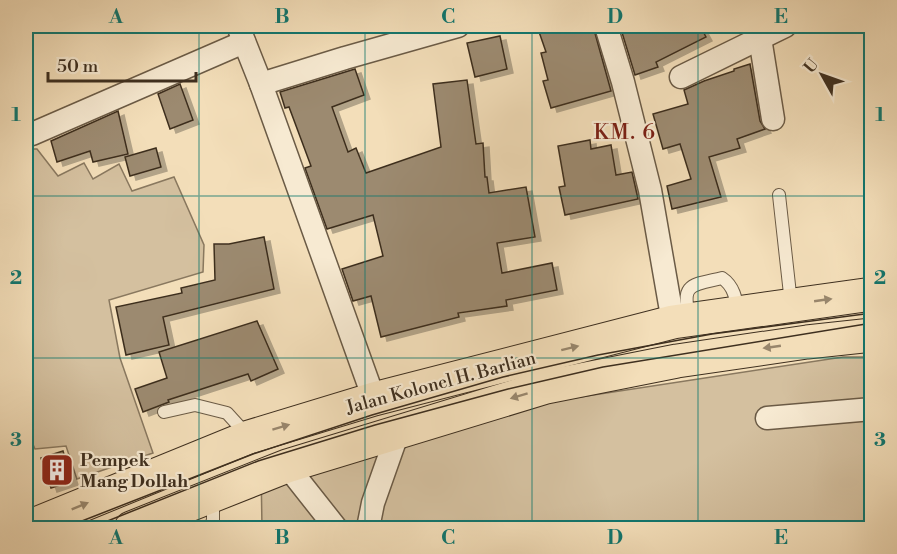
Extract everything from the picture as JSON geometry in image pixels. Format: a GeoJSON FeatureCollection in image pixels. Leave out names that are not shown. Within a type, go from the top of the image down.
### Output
{"type":"FeatureCollection","features":[{"type":"Feature","properties":{"kind":"highway","name":"Jalan Kolonel H. Barlian"},"geometry":{"type":"LineString","coordinates":[[26,528],[249,437],[374,399],[681,321],[872,294]]}},
{"type":"Feature","properties":{"kind":"highway"},"geometry":{"type":"LineString","coordinates":[[632,333],[639,368]]}},
{"type":"Feature","properties":{"kind":"highway","name":"Jalan Kolonel H. Barlian"},"geometry":{"type":"LineString","coordinates":[[131,528],[287,466],[546,387],[677,361],[872,335]]}},
{"type":"Feature","properties":{"kind":"street"},"geometry":{"type":"LineString","coordinates":[[261,84],[458,26]]}},
{"type":"Feature","properties":{"kind":"street"},"geometry":{"type":"LineString","coordinates":[[606,26],[650,189],[681,321]]}},
{"type":"Feature","properties":{"kind":"street"},"geometry":{"type":"LineString","coordinates":[[681,77],[785,26]]}},
{"type":"Feature","properties":{"kind":"street"},"geometry":{"type":"LineString","coordinates":[[32,134],[241,34],[374,399]]}},
{"type":"Feature","properties":{"kind":"street"},"geometry":{"type":"LineString","coordinates":[[760,38],[773,119]]}},
{"type":"Feature","properties":{"kind":"street"},"geometry":{"type":"LineString","coordinates":[[767,418],[872,409]]}},
{"type":"Feature","properties":{"kind":"street"},"geometry":{"type":"LineString","coordinates":[[368,528],[373,503],[398,432]]}},
{"type":"Feature","properties":{"kind":"street"},"geometry":{"type":"LineString","coordinates":[[287,466],[336,528]]}},
{"type":"Feature","properties":{"kind":"lane"},"geometry":{"type":"LineString","coordinates":[[779,195],[791,304]]}},
{"type":"Feature","properties":{"kind":"lane"},"geometry":{"type":"LineString","coordinates":[[164,412],[195,405],[227,413],[249,437]]}},
{"type":"Feature","properties":{"kind":"lane"},"geometry":{"type":"LineString","coordinates":[[210,528],[213,520],[213,495]]}},
{"type":"Feature","properties":{"kind":"shaded area"},"geometry":{"type":"Polygon","coordinates":[[[26,149],[37,149],[58,176],[84,163],[93,179],[119,164],[132,191],[174,177],[204,245],[203,272],[109,300],[120,358],[153,453],[77,479],[66,446],[35,449],[26,428],[26,149]]]}},
{"type":"Feature","properties":{"kind":"shaded area"},"geometry":{"type":"Polygon","coordinates":[[[843,357],[871,357],[871,528],[262,528],[261,467],[508,408],[843,357]]]}},
{"type":"Feature","properties":{"kind":"building"},"geometry":{"type":"Polygon","coordinates":[[[537,26],[593,26],[611,91],[551,108],[543,81],[548,80],[541,53],[546,52],[537,26]]]}},
{"type":"Feature","properties":{"kind":"building"},"geometry":{"type":"Polygon","coordinates":[[[620,26],[700,26],[706,37],[656,62],[658,67],[635,75],[620,26]]]}},
{"type":"Feature","properties":{"kind":"building"},"geometry":{"type":"Polygon","coordinates":[[[500,36],[507,69],[475,77],[467,43],[500,36]]]}},
{"type":"Feature","properties":{"kind":"building"},"geometry":{"type":"Polygon","coordinates":[[[750,64],[760,121],[765,129],[737,139],[740,148],[709,157],[721,197],[672,209],[667,186],[691,179],[680,144],[663,149],[653,114],[688,104],[684,90],[750,64]]]}},
{"type":"Feature","properties":{"kind":"building"},"geometry":{"type":"Polygon","coordinates":[[[355,69],[364,95],[332,107],[348,152],[356,148],[366,173],[441,147],[433,84],[467,80],[476,144],[483,143],[485,177],[487,177],[489,193],[526,187],[535,237],[497,243],[502,273],[552,263],[557,290],[506,300],[507,306],[458,313],[459,317],[381,337],[371,296],[353,301],[342,269],[383,256],[373,215],[327,229],[305,168],[311,166],[289,107],[285,108],[280,92],[355,69]]]}},
{"type":"Feature","properties":{"kind":"building"},"geometry":{"type":"Polygon","coordinates":[[[180,84],[193,120],[170,129],[158,94],[180,84]]]}},
{"type":"Feature","properties":{"kind":"building"},"geometry":{"type":"Polygon","coordinates":[[[118,111],[128,154],[93,162],[90,151],[57,162],[51,141],[118,111]]]}},
{"type":"Feature","properties":{"kind":"building"},"geometry":{"type":"Polygon","coordinates":[[[590,140],[591,149],[611,145],[616,175],[632,172],[638,199],[565,215],[559,187],[565,186],[558,146],[590,140]]]}},
{"type":"Feature","properties":{"kind":"building"},"geometry":{"type":"Polygon","coordinates":[[[156,148],[161,167],[130,176],[125,157],[156,148]]]}},
{"type":"Feature","properties":{"kind":"building"},"geometry":{"type":"Polygon","coordinates":[[[264,237],[274,289],[163,317],[169,345],[126,355],[116,307],[182,293],[181,288],[215,280],[214,244],[229,244],[264,237]]]}},
{"type":"Feature","properties":{"kind":"building"},"geometry":{"type":"Polygon","coordinates":[[[257,321],[278,369],[251,381],[248,374],[168,400],[169,402],[143,412],[135,389],[167,378],[159,352],[257,321]]]}},
{"type":"Feature","properties":{"kind":"building","name":"Pempek Mang Dollah"},"geometry":{"type":"Polygon","coordinates":[[[63,451],[72,481],[51,488],[41,458],[63,451]]]}},
{"type":"Feature","properties":{"kind":"tram line"},"geometry":{"type":"LineString","coordinates":[[64,528],[253,454],[372,415],[503,377],[598,355],[712,334],[872,313]]}},
{"type":"Feature","properties":{"kind":"tram line"},"geometry":{"type":"LineString","coordinates":[[90,528],[258,461],[375,425],[508,389],[603,367],[872,323]]}},
{"type":"Feature","properties":{"kind":"place","name":"Pempek Mang Dollah"},"geometry":{"type":"Point","coordinates":[57,470]}},
{"type":"Feature","properties":{"kind":"district","name":"KM. 6"},"geometry":{"type":"Point","coordinates":[625,133]}}]}
